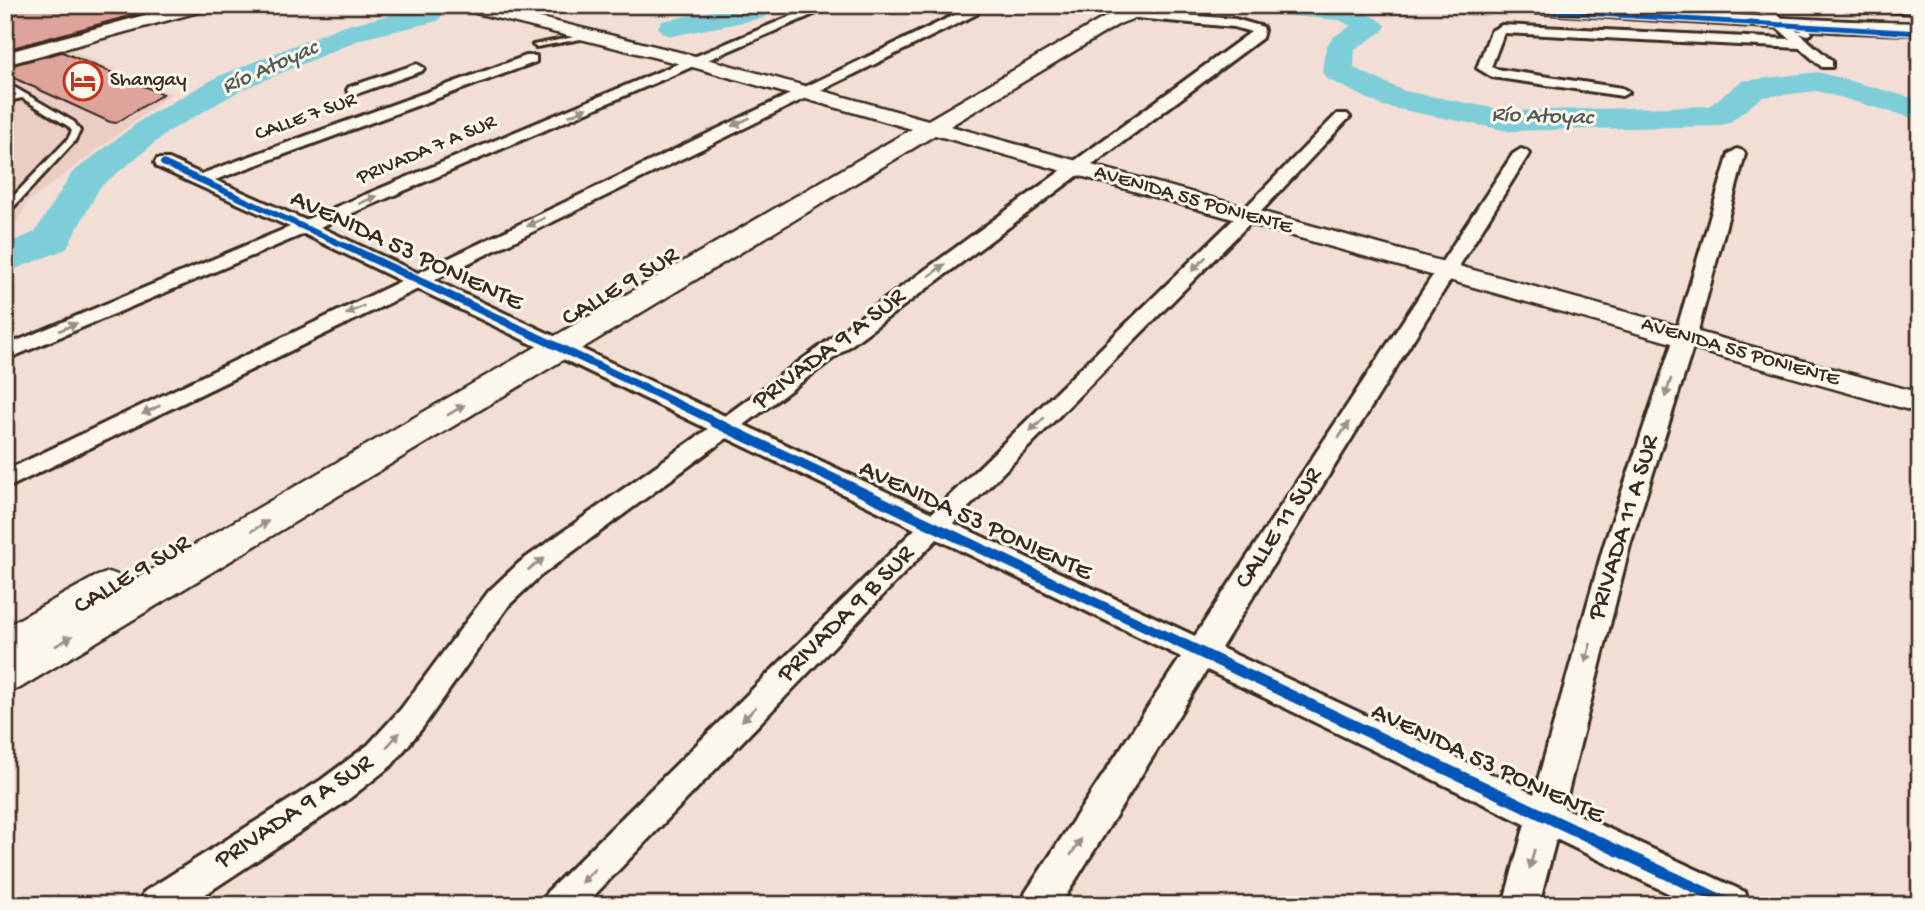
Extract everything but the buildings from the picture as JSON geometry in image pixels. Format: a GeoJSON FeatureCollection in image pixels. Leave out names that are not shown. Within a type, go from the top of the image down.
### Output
{"type":"FeatureCollection","features":[{"type":"Feature","properties":{"kind":"main road"},"geometry":{"type":"LineString","coordinates":[[5,50],[154,12],[203,5]]}},
{"type":"Feature","properties":{"kind":"main road","name":"AVENIDA 55 PONIENTE"},"geometry":{"type":"LineString","coordinates":[[466,5],[590,36],[704,59]]}},
{"type":"Feature","properties":{"kind":"main road"},"geometry":{"type":"LineString","coordinates":[[1486,5],[1783,25],[1919,21]]}},
{"type":"Feature","properties":{"kind":"main road"},"geometry":{"type":"LineString","coordinates":[[1546,5],[1783,25]]}},
{"type":"Feature","properties":{"kind":"main road","name":"AVENIDA 55 PONIENTE"},"geometry":{"type":"LineString","coordinates":[[511,7],[1687,330],[1920,386]]}},
{"type":"Feature","properties":{"kind":"main road","name":"CALLE 9 SUR"},"geometry":{"type":"LineString","coordinates":[[5,647],[550,343],[1132,9]]}},
{"type":"Feature","properties":{"kind":"main road"},"geometry":{"type":"LineString","coordinates":[[5,60],[154,12]]}},
{"type":"Feature","properties":{"kind":"main road","name":"AVENIDA 55 PONIENTE"},"geometry":{"type":"LineString","coordinates":[[1687,330],[1920,403]]}},
{"type":"Feature","properties":{"kind":"main road","name":"CALLE 9 SUR"},"geometry":{"type":"LineString","coordinates":[[5,676],[550,343]]}},
{"type":"Feature","properties":{"kind":"street","name":"PRIVADA 7 A SUR"},"geometry":{"type":"LineString","coordinates":[[5,354],[829,5]]}},
{"type":"Feature","properties":{"kind":"street"},"geometry":{"type":"LineString","coordinates":[[1758,5],[1826,64]]}},
{"type":"Feature","properties":{"kind":"street"},"geometry":{"type":"LineString","coordinates":[[1844,5],[1919,21]]}},
{"type":"Feature","properties":{"kind":"street","name":"PRIVADA 9 A SUR"},"geometry":{"type":"LineString","coordinates":[[157,905],[333,791],[380,755],[412,718],[499,598],[530,569],[1257,35],[1258,30],[1235,23],[1132,9]]}},
{"type":"Feature","properties":{"kind":"street"},"geometry":{"type":"LineString","coordinates":[[5,481],[973,11]]}},
{"type":"Feature","properties":{"kind":"street"},"geometry":{"type":"LineString","coordinates":[[1622,92],[1485,71],[1497,31],[1502,29],[1804,44]]}},
{"type":"Feature","properties":{"kind":"street","name":"CALLE 7 SUR"},"geometry":{"type":"LineString","coordinates":[[199,180],[427,97],[533,52]]}},
{"type":"Feature","properties":{"kind":"street"},"geometry":{"type":"LineString","coordinates":[[354,90],[417,68]]}},
{"type":"Feature","properties":{"kind":"street","name":"CALLE 7 SUR"},"geometry":{"type":"LineString","coordinates":[[382,80],[427,97]]}},
{"type":"Feature","properties":{"kind":"street","name":"PRIVADA 9 B SUR"},"geometry":{"type":"LineString","coordinates":[[560,905],[934,526],[1252,211],[1342,117]]}},
{"type":"Feature","properties":{"kind":"street","name":"CALLE 11 SUR"},"geometry":{"type":"LineString","coordinates":[[1039,905],[1521,154]]}},
{"type":"Feature","properties":{"kind":"street","name":"PRIVADA 11 A SUR"},"geometry":{"type":"LineString","coordinates":[[1521,905],[1617,545],[1687,330],[1737,155]]}},
{"type":"Feature","properties":{"kind":"street","name":"AVENIDA 53 PONIENTE"},"geometry":{"type":"LineString","coordinates":[[163,163],[305,227],[1732,905]]}},
{"type":"Feature","properties":{"kind":"lane"},"geometry":{"type":"LineString","coordinates":[[533,52],[590,36]]}},
{"type":"Feature","properties":{"kind":"lane"},"geometry":{"type":"LineString","coordinates":[[5,84],[71,124],[76,131],[72,140],[5,211]]}},
{"type":"Feature","properties":{"kind":"lane"},"geometry":{"type":"LineString","coordinates":[[5,100],[21,93]]}},
{"type":"Feature","properties":{"kind":"shaded area"},"geometry":{"type":"Polygon","coordinates":[[[62,47],[171,94],[28,202],[16,224],[5,228],[5,63],[62,47]]]}},
{"type":"Feature","properties":{"kind":"waterway","name":"Río Atoyac"},"geometry":{"type":"LineString","coordinates":[[672,27],[753,12],[766,5]]}},
{"type":"Feature","properties":{"kind":"waterway","name":"Río Atoyac"},"geometry":{"type":"LineString","coordinates":[[1260,5],[1345,12],[1372,26],[1340,45],[1338,72],[1395,99],[1509,121],[1717,116],[1753,88],[1818,81],[1920,110]]}},
{"type":"Feature","properties":{"kind":"waterway"},"geometry":{"type":"LineString","coordinates":[[377,8],[407,10],[420,15]]}},
{"type":"Feature","properties":{"kind":"waterway","name":"Río Atoyac"},"geometry":{"type":"LineString","coordinates":[[5,260],[51,240],[85,181],[156,125],[230,83],[352,32],[428,15]]}},
{"type":"Feature","properties":{"kind":"cycle path"},"geometry":{"type":"LineString","coordinates":[[1449,5],[1920,33]]}},
{"type":"Feature","properties":{"kind":"cycle path"},"geometry":{"type":"LineString","coordinates":[[163,163],[290,220],[1732,905]]}},
{"type":"Feature","properties":{"kind":"place","name":"Shangay"},"geometry":{"type":"Point","coordinates":[83,81]}}]}
